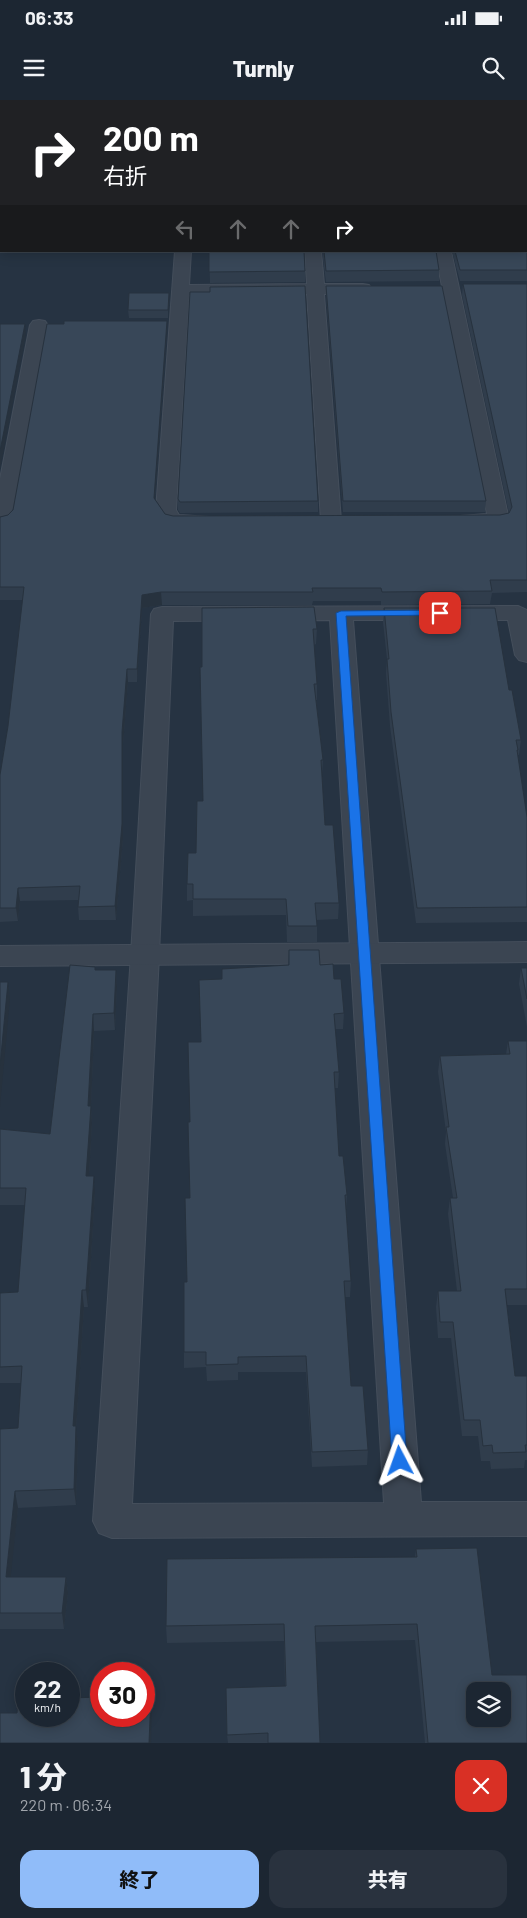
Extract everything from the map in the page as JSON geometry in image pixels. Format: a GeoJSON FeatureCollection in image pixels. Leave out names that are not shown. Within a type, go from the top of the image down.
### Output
{"type":"FeatureCollection","features":[{"type":"Feature","properties":{"kind":"street"},"geometry":{"type":"LineString","coordinates":[[182,252],[166,510],[173,522],[222,521]]}},
{"type":"Feature","properties":{"kind":"street"},"geometry":{"type":"LineString","coordinates":[[313,252],[331,521]]}},
{"type":"Feature","properties":{"kind":"street"},"geometry":{"type":"LineString","coordinates":[[443,252],[499,520],[450,520]]}},
{"type":"Feature","properties":{"kind":"street"},"geometry":{"type":"LineString","coordinates":[[180,290],[384,289]]}},
{"type":"Feature","properties":{"kind":"street"},"geometry":{"type":"LineString","coordinates":[[431,289],[470,289]]}},
{"type":"Feature","properties":{"kind":"street"},"geometry":{"type":"LineString","coordinates":[[19,325],[58,325]]}},
{"type":"Feature","properties":{"kind":"street"},"geometry":{"type":"LineString","coordinates":[[0,522],[2,522],[38,325]]}},
{"type":"Feature","properties":{"kind":"street"},"geometry":{"type":"LineString","coordinates":[[157,325],[177,325]]}},
{"type":"Feature","properties":{"kind":"street"},"geometry":{"type":"LineString","coordinates":[[341,613],[404,1520]]}},
{"type":"Feature","properties":{"kind":"street"},"geometry":{"type":"LineString","coordinates":[[527,655],[518,613],[162,614],[145,954],[112,1521],[527,1519]]}},
{"type":"Feature","properties":{"kind":"street"},"geometry":{"type":"LineString","coordinates":[[0,956],[527,952]]}},
{"type":"Feature","properties":{"kind":"building"},"geometry":{"type":"Polygon","coordinates":[[[209,252],[304,252],[305,271],[209,272],[209,252]]]}},
{"type":"Feature","properties":{"kind":"building"},"geometry":{"type":"Polygon","coordinates":[[[324,252],[436,252],[439,270],[326,271],[324,252]]]}},
{"type":"Feature","properties":{"kind":"building"},"geometry":{"type":"Polygon","coordinates":[[[455,252],[527,252],[527,270],[460,270],[455,252]]]}},
{"type":"Feature","properties":{"kind":"building"},"geometry":{"type":"Polygon","coordinates":[[[463,284],[527,284],[527,580],[490,580],[492,591],[382,592],[381,588],[312,588],[313,592],[161,592],[142,595],[137,669],[127,669],[122,732],[122,824],[115,906],[78,907],[80,886],[18,888],[16,908],[0,908],[0,775],[8,726],[24,587],[0,587],[0,517],[8,515],[13,510],[47,324],[64,324],[64,321],[167,321],[154,498],[165,514],[173,516],[500,515],[509,513],[512,507],[463,284]]]}},
{"type":"Feature","properties":{"kind":"building"},"geometry":{"type":"Polygon","coordinates":[[[305,286],[318,501],[180,502],[178,499],[190,292],[210,292],[210,287],[305,286]]]}},
{"type":"Feature","properties":{"kind":"building"},"geometry":{"type":"Polygon","coordinates":[[[326,286],[442,286],[486,501],[343,501],[326,286]]]}},
{"type":"Feature","properties":{"kind":"building"},"geometry":{"type":"Polygon","coordinates":[[[129,293],[169,293],[168,310],[128,310],[129,293]]]}},
{"type":"Feature","properties":{"kind":"building"},"geometry":{"type":"Polygon","coordinates":[[[0,324],[25,324],[0,451],[0,324]]]}},
{"type":"Feature","properties":{"kind":"building"},"geometry":{"type":"Polygon","coordinates":[[[314,607],[317,629],[313,629],[317,684],[314,684],[323,760],[321,760],[325,825],[333,825],[339,903],[315,903],[317,926],[288,926],[286,899],[193,899],[193,884],[187,884],[188,853],[196,853],[197,801],[203,801],[200,667],[202,667],[202,608],[314,607]]]}},
{"type":"Feature","properties":{"kind":"building"},"geometry":{"type":"Polygon","coordinates":[[[384,608],[495,608],[509,690],[512,690],[521,740],[516,740],[527,817],[527,907],[417,908],[391,712],[387,659],[389,659],[384,608]]]}},
{"type":"Feature","properties":{"kind":"building"},"geometry":{"type":"Polygon","coordinates":[[[289,950],[319,950],[320,965],[333,964],[334,979],[341,979],[344,1013],[334,1014],[339,1072],[334,1072],[339,1156],[343,1156],[347,1195],[345,1195],[351,1281],[344,1281],[351,1386],[363,1386],[368,1450],[312,1452],[306,1356],[238,1357],[238,1364],[206,1365],[206,1352],[184,1352],[184,1282],[187,1282],[185,1198],[190,1198],[188,1042],[201,1042],[199,980],[222,979],[222,969],[289,965],[289,950]]]}},
{"type":"Feature","properties":{"kind":"building"},"geometry":{"type":"Polygon","coordinates":[[[70,965],[95,967],[95,970],[116,970],[114,1013],[93,1014],[88,1106],[91,1106],[86,1176],[94,1176],[86,1290],[82,1290],[73,1426],[76,1426],[74,1489],[15,1491],[6,1577],[66,1577],[62,1613],[0,1613],[0,1429],[18,1428],[22,1366],[0,1367],[0,1293],[18,1292],[26,1188],[0,1188],[0,1129],[50,1134],[70,965]]]}},
{"type":"Feature","properties":{"kind":"building"},"geometry":{"type":"Polygon","coordinates":[[[521,968],[527,968],[527,999],[521,968]]]}},
{"type":"Feature","properties":{"kind":"building"},"geometry":{"type":"Polygon","coordinates":[[[0,982],[8,982],[0,1066],[0,982]]]}},
{"type":"Feature","properties":{"kind":"building"},"geometry":{"type":"Polygon","coordinates":[[[508,1041],[527,1041],[527,1289],[505,1289],[515,1376],[527,1376],[527,1445],[525,1445],[526,1452],[493,1453],[492,1445],[483,1446],[480,1420],[464,1420],[453,1322],[440,1322],[438,1291],[461,1291],[450,1198],[457,1198],[446,1127],[449,1127],[440,1056],[510,1054],[508,1041]]]}},
{"type":"Feature","properties":{"kind":"building"},"geometry":{"type":"Polygon","coordinates":[[[477,1548],[492,1675],[527,1675],[527,1743],[428,1743],[417,1624],[315,1626],[320,1743],[268,1743],[268,1733],[227,1735],[226,1688],[286,1686],[284,1624],[166,1626],[167,1559],[417,1557],[416,1549],[477,1548]]]}},
{"type":"Feature","properties":{"kind":"building"},"geometry":{"type":"Polygon","coordinates":[[[90,1697],[90,1727],[150,1727],[149,1743],[0,1743],[0,1713],[15,1713],[15,1727],[80,1727],[80,1698],[90,1697]]]}},
{"type":"Feature","properties":{"kind":"route"},"geometry":{"type":"LineString","coordinates":[[400,1461],[341,613],[440,613]]}}]}
